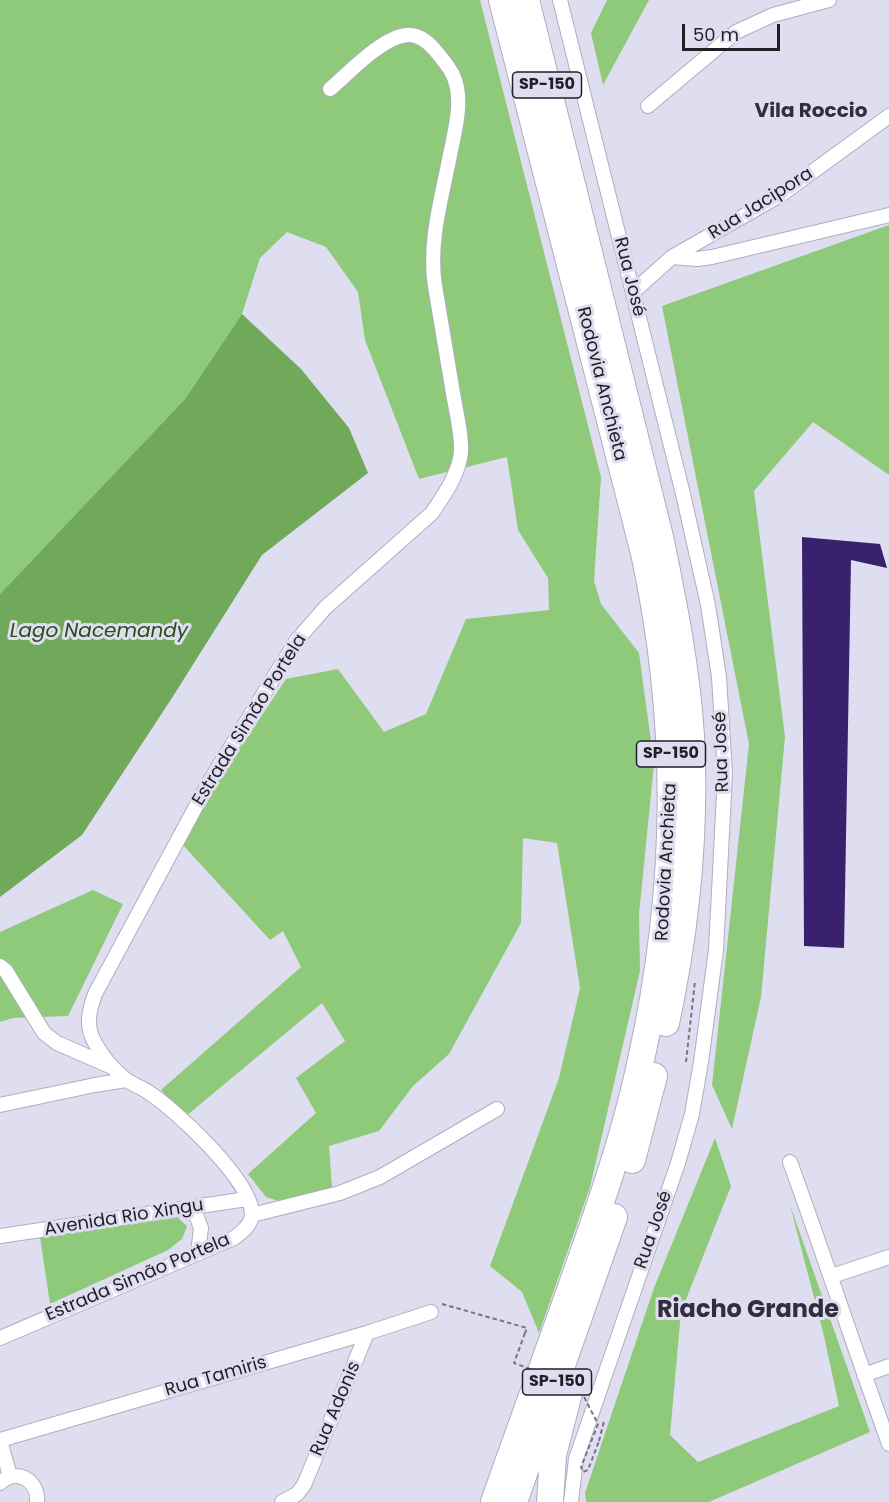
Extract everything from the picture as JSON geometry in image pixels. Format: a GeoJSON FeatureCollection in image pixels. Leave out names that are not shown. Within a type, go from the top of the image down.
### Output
{"type":"FeatureCollection","features":[{"type":"Feature","properties":{"kind":"highway","name":"Rodovia Anchieta"},"geometry":{"type":"LineString","coordinates":[[494,1502],[612,1170],[641,1061],[659,966],[668,896],[672,773],[664,669],[656,608],[644,553],[502,0]]}},
{"type":"Feature","properties":{"kind":"highway","name":"Rodovia Anchieta"},"geometry":{"type":"LineString","coordinates":[[514,1502],[600,1262],[645,1115],[678,968],[687,898],[692,777],[690,735],[677,620],[662,541],[526,0]]}},
{"type":"Feature","properties":{"kind":"highway"},"geometry":{"type":"LineString","coordinates":[[550,1502],[553,1455],[600,1262]]}},
{"type":"Feature","properties":{"kind":"street","name":"Rua José"},"geometry":{"type":"LineString","coordinates":[[560,0],[683,494],[708,605],[719,677],[725,774],[716,950],[692,1114],[678,1163],[576,1459],[571,1502]]}},
{"type":"Feature","properties":{"kind":"street"},"geometry":{"type":"LineString","coordinates":[[648,106],[736,32],[774,15],[829,0]]}},
{"type":"Feature","properties":{"kind":"street","name":"Estrada Simão Portela"},"geometry":{"type":"LineString","coordinates":[[0,1338],[234,1238],[244,1230],[252,1215],[247,1199],[231,1171],[181,1119],[148,1092],[126,1080],[112,1067],[94,1042],[88,1026],[89,1011],[208,784],[297,640],[325,608],[432,513],[458,466],[460,438],[434,279],[434,247],[439,210],[457,120],[458,97],[453,76],[429,44],[419,36],[409,34],[396,37],[382,45],[330,89]]}},
{"type":"Feature","properties":{"kind":"street","name":"Rua Jacipora"},"geometry":{"type":"LineString","coordinates":[[633,292],[672,257],[782,194],[889,116]]}},
{"type":"Feature","properties":{"kind":"street"},"geometry":{"type":"LineString","coordinates":[[672,257],[697,259],[712,257],[889,215]]}},
{"type":"Feature","properties":{"kind":"street"},"geometry":{"type":"LineString","coordinates":[[0,966],[6,971],[44,1033],[57,1043],[112,1067]]}},
{"type":"Feature","properties":{"kind":"street"},"geometry":{"type":"LineString","coordinates":[[0,1105],[95,1084],[126,1080]]}},
{"type":"Feature","properties":{"kind":"street"},"geometry":{"type":"LineString","coordinates":[[252,1215],[360,1186],[380,1177],[497,1109]]}},
{"type":"Feature","properties":{"kind":"street"},"geometry":{"type":"LineString","coordinates":[[790,1161],[889,1444]]}},
{"type":"Feature","properties":{"kind":"street","name":"Avenida Rio Xingu"},"geometry":{"type":"LineString","coordinates":[[0,1236],[247,1199]]}},
{"type":"Feature","properties":{"kind":"street"},"geometry":{"type":"LineString","coordinates":[[193,1207],[199,1217],[201,1228],[198,1253]]}},
{"type":"Feature","properties":{"kind":"street"},"geometry":{"type":"LineString","coordinates":[[832,1276],[889,1257]]}},
{"type":"Feature","properties":{"kind":"street","name":"Rua Tamiris"},"geometry":{"type":"LineString","coordinates":[[0,1440],[368,1333],[431,1312]]}},
{"type":"Feature","properties":{"kind":"street","name":"Rua Adonis"},"geometry":{"type":"LineString","coordinates":[[282,1502],[297,1494],[304,1485],[368,1333]]}},
{"type":"Feature","properties":{"kind":"street"},"geometry":{"type":"LineString","coordinates":[[864,1375],[889,1366]]}},
{"type":"Feature","properties":{"kind":"street"},"geometry":{"type":"LineString","coordinates":[[0,1440],[5,1479],[18,1476],[31,1481],[38,1494],[38,1502]]}},
{"type":"Feature","properties":{"kind":"path"},"geometry":{"type":"LineString","coordinates":[[431,1312],[443,1303],[527,1328],[514,1364],[579,1387],[598,1424],[581,1467],[583,1472],[588,1470],[599,1441]]}},
{"type":"Feature","properties":{"kind":"shaded area"},"geometry":{"type":"Polygon","coordinates":[[[0,0],[480,0],[601,477],[594,581],[601,604],[639,653],[654,764],[639,915],[640,971],[590,1187],[539,1333],[522,1292],[490,1266],[559,1078],[580,988],[557,843],[523,838],[521,923],[449,1054],[413,1086],[379,1131],[329,1146],[332,1188],[282,1202],[266,1197],[248,1174],[316,1113],[296,1078],[345,1041],[322,1003],[186,1116],[161,1090],[301,967],[283,931],[270,940],[182,844],[193,819],[286,679],[338,669],[384,732],[426,714],[466,619],[549,610],[548,578],[518,530],[507,457],[419,479],[365,340],[358,292],[326,247],[287,232],[260,258],[242,314],[185,399],[0,594],[0,0]]]}},
{"type":"Feature","properties":{"kind":"shaded area"},"geometry":{"type":"Polygon","coordinates":[[[607,0],[649,0],[603,85],[591,33],[607,0]]]}},
{"type":"Feature","properties":{"kind":"shaded area"},"geometry":{"type":"Polygon","coordinates":[[[889,225],[889,475],[813,422],[754,491],[785,737],[761,997],[732,1129],[712,1085],[749,744],[662,306],[889,225]]]}},
{"type":"Feature","properties":{"kind":"shaded area"},"geometry":{"type":"Polygon","coordinates":[[[93,890],[123,904],[68,1016],[13,1018],[0,1022],[0,932],[93,890]]]}},
{"type":"Feature","properties":{"kind":"shaded area"},"geometry":{"type":"Polygon","coordinates":[[[715,1138],[731,1186],[681,1312],[670,1435],[698,1462],[839,1406],[824,1336],[790,1205],[870,1432],[709,1502],[586,1502],[585,1493],[654,1288],[715,1138]]]}},
{"type":"Feature","properties":{"kind":"shaded area"},"geometry":{"type":"Polygon","coordinates":[[[178,1218],[187,1226],[182,1239],[168,1250],[50,1304],[40,1237],[178,1218]]]}},
{"type":"Feature","properties":{"kind":"water","name":"Lago Nacemandy"},"geometry":{"type":"Polygon","coordinates":[[[242,314],[301,369],[349,428],[368,473],[262,555],[82,835],[0,897],[0,594],[185,399],[242,314]]]}},
{"type":"Feature","properties":{"kind":"building"},"geometry":{"type":"Polygon","coordinates":[[[802,537],[880,544],[887,568],[851,560],[844,948],[804,946],[802,537]]]}},
{"type":"Feature","properties":{"kind":"district","name":"Vila Roccio"},"geometry":{"type":"Point","coordinates":[811,112]}},
{"type":"Feature","properties":{"kind":"district","name":"Riacho Grande"},"geometry":{"type":"Point","coordinates":[748,1311]}}]}
